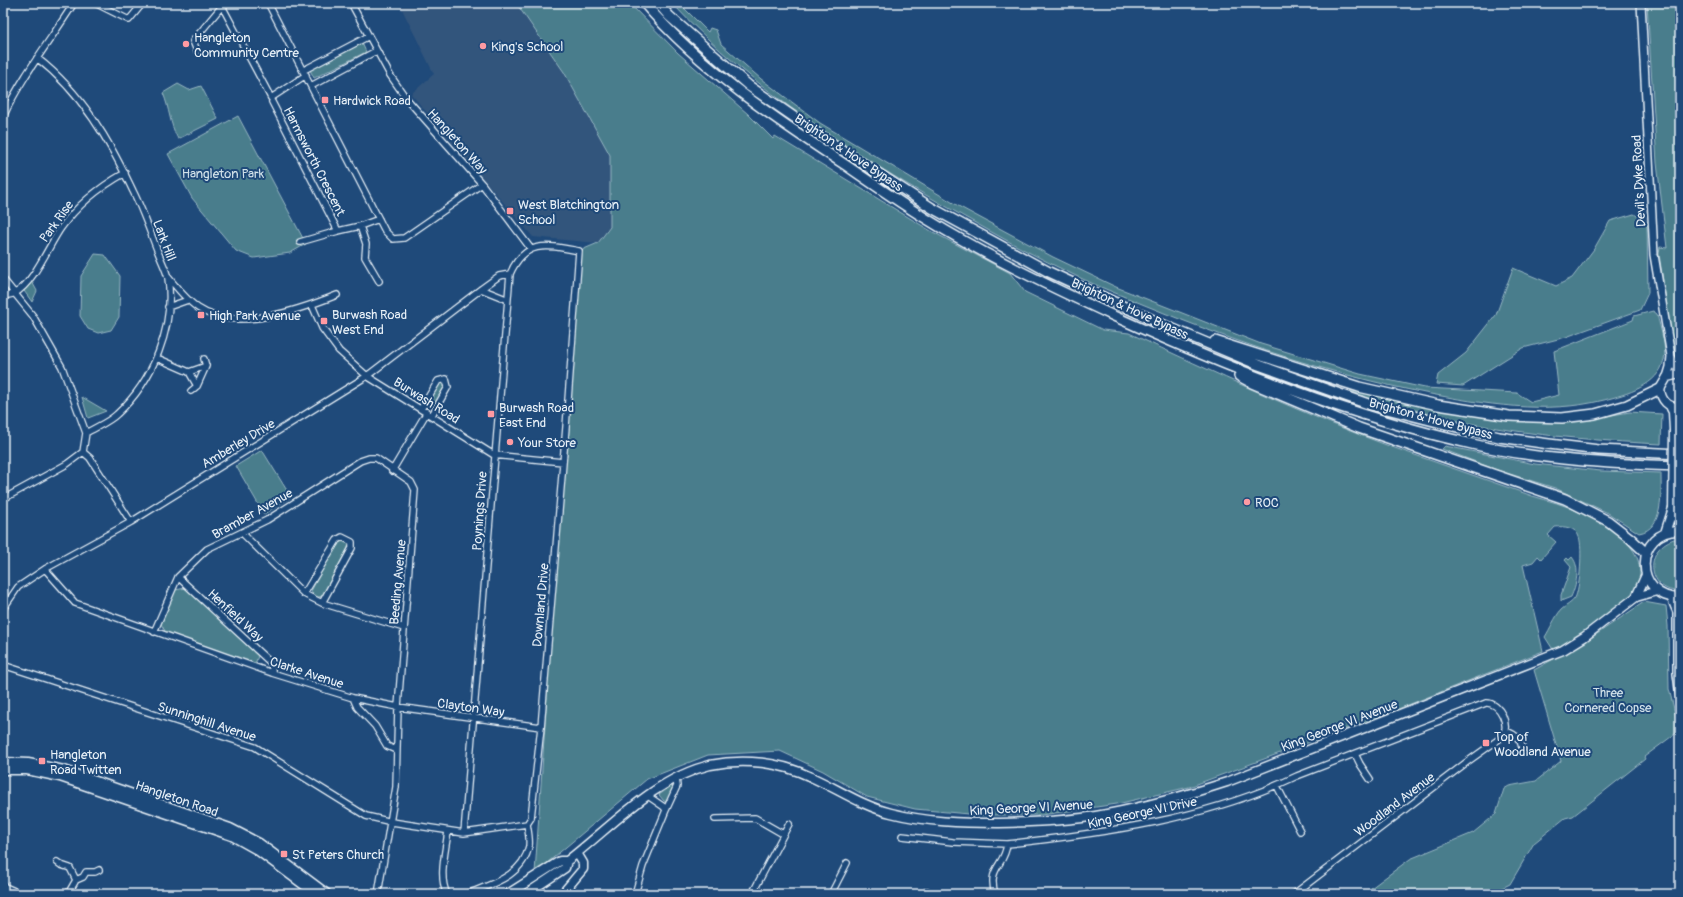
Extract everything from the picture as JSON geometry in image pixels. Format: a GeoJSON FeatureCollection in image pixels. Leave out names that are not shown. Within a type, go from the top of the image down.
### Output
{"type":"FeatureCollection","features":[{"type":"Feature","properties":{"kind":"highway","name":"Brighton & Hove Bypass"},"geometry":{"type":"LineString","coordinates":[[644,3],[660,22],[740,93],[925,218],[987,253],[1069,295],[1206,358],[1254,377],[1368,416],[1472,444],[1518,452],[1598,461],[1680,466]]}},
{"type":"Feature","properties":{"kind":"highway","name":"Brighton & Hove Bypass"},"geometry":{"type":"LineString","coordinates":[[658,3],[669,16],[749,86],[830,142],[932,208],[1055,275],[1166,326],[1303,381],[1371,405],[1461,428],[1499,437],[1599,450],[1680,454]]}},
{"type":"Feature","properties":{"kind":"highway"},"geometry":{"type":"LineString","coordinates":[[1166,326],[1359,387],[1438,405],[1509,416],[1562,418],[1595,414],[1627,406],[1660,389]]}},
{"type":"Feature","properties":{"kind":"highway"},"geometry":{"type":"LineString","coordinates":[[1206,358],[1252,383],[1352,425],[1548,493],[1580,506],[1620,530],[1646,553]]}},
{"type":"Feature","properties":{"kind":"main road"},"geometry":{"type":"LineString","coordinates":[[1665,533],[1673,508],[1674,430],[1673,412],[1670,406],[1663,399],[1660,389],[1667,377],[1680,374]]}},
{"type":"Feature","properties":{"kind":"main road"},"geometry":{"type":"LineString","coordinates":[[1670,406],[1680,406]]}},
{"type":"Feature","properties":{"kind":"main road"},"geometry":{"type":"LineString","coordinates":[[1674,430],[1680,410]]}},
{"type":"Feature","properties":{"kind":"main road"},"geometry":{"type":"LineString","coordinates":[[1673,508],[1680,525]]}},
{"type":"Feature","properties":{"kind":"main road"},"geometry":{"type":"LineString","coordinates":[[1680,531],[1665,533],[1650,545],[1646,553],[1644,564],[1646,575],[1650,584],[1657,591],[1671,598],[1680,598]]}},
{"type":"Feature","properties":{"kind":"main road","name":"King George VI Avenue"},"geometry":{"type":"LineString","coordinates":[[1636,597],[1646,575]]}},
{"type":"Feature","properties":{"kind":"main road","name":"King George VI Avenue"},"geometry":{"type":"LineString","coordinates":[[526,894],[565,868],[567,861],[648,796],[676,778],[716,764],[737,762],[763,763],[805,774],[853,799],[884,811],[930,821],[964,823],[1027,822],[1105,815],[1176,798],[1227,782],[1563,650],[1584,637],[1636,597],[1657,591]]}},
{"type":"Feature","properties":{"kind":"main road","name":"Hangleton Road"},"geometry":{"type":"LineString","coordinates":[[3,762],[28,763],[64,770],[86,782]]}},
{"type":"Feature","properties":{"kind":"main road","name":"Hangleton Road"},"geometry":{"type":"LineString","coordinates":[[3,770],[27,770],[86,782],[245,835],[282,864],[316,894]]}},
{"type":"Feature","properties":{"kind":"main road"},"geometry":{"type":"LineString","coordinates":[[562,894],[583,869],[583,863],[577,853]]}},
{"type":"Feature","properties":{"kind":"main road","name":"King George VI Avenue"},"geometry":{"type":"LineString","coordinates":[[508,894],[560,861],[567,861]]}},
{"type":"Feature","properties":{"kind":"main road","name":"Hangleton Road"},"geometry":{"type":"LineString","coordinates":[[282,864],[327,894]]}},
{"type":"Feature","properties":{"kind":"street"},"geometry":{"type":"LineString","coordinates":[[3,117],[12,98],[74,3]]}},
{"type":"Feature","properties":{"kind":"street"},"geometry":{"type":"LineString","coordinates":[[94,3],[129,20],[143,3]]}},
{"type":"Feature","properties":{"kind":"street"},"geometry":{"type":"LineString","coordinates":[[268,3],[304,70],[385,231],[393,239],[404,238],[482,184]]}},
{"type":"Feature","properties":{"kind":"street","name":"Hangleton Way"},"geometry":{"type":"LineString","coordinates":[[351,3],[376,51],[406,98],[482,184],[531,249]]}},
{"type":"Feature","properties":{"kind":"street","name":"Devil's Dyke Road"},"geometry":{"type":"LineString","coordinates":[[1641,3],[1654,255],[1671,356],[1667,377]]}},
{"type":"Feature","properties":{"kind":"street","name":"Harmsworth Crescent"},"geometry":{"type":"LineString","coordinates":[[197,51],[193,41],[223,4],[271,98],[306,76]]}},
{"type":"Feature","properties":{"kind":"street"},"geometry":{"type":"LineString","coordinates":[[304,70],[369,36]]}},
{"type":"Feature","properties":{"kind":"street"},"geometry":{"type":"LineString","coordinates":[[311,86],[376,51]]}},
{"type":"Feature","properties":{"kind":"street","name":"Lark Hill"},"geometry":{"type":"LineString","coordinates":[[37,58],[68,85],[96,122],[125,173],[144,214],[168,277],[168,307],[165,330],[157,358],[144,382],[120,412],[116,416],[86,433]]}},
{"type":"Feature","properties":{"kind":"street","name":"Harmsworth Crescent"},"geometry":{"type":"LineString","coordinates":[[272,102],[338,231]]}},
{"type":"Feature","properties":{"kind":"street","name":"Park Rise"},"geometry":{"type":"LineString","coordinates":[[16,293],[32,276],[61,228],[81,204],[103,186],[125,173]]}},
{"type":"Feature","properties":{"kind":"street","name":"Harmsworth Crescent"},"geometry":{"type":"LineString","coordinates":[[300,242],[360,226],[379,219]]}},
{"type":"Feature","properties":{"kind":"street"},"geometry":{"type":"LineString","coordinates":[[360,226],[366,244],[365,257],[379,281]]}},
{"type":"Feature","properties":{"kind":"street","name":"Poynings Drive"},"geometry":{"type":"LineString","coordinates":[[464,833],[506,299],[510,274],[515,262],[531,249],[546,245],[579,250]]}},
{"type":"Feature","properties":{"kind":"street","name":"Downland Drive"},"geometry":{"type":"LineString","coordinates":[[527,824],[531,818],[541,727],[579,266],[579,250]]}},
{"type":"Feature","properties":{"kind":"street","name":"Amberley Drive"},"geometry":{"type":"LineString","coordinates":[[3,609],[18,588],[46,569],[131,522],[367,376],[499,276],[510,274]]}},
{"type":"Feature","properties":{"kind":"street"},"geometry":{"type":"LineString","coordinates":[[168,277],[188,300],[212,316],[232,319],[262,318],[312,305],[337,295]]}},
{"type":"Feature","properties":{"kind":"street"},"geometry":{"type":"LineString","coordinates":[[3,279],[16,293],[33,316],[62,367],[86,433],[83,452],[67,464],[3,498]]}},
{"type":"Feature","properties":{"kind":"street"},"geometry":{"type":"LineString","coordinates":[[481,289],[506,299]]}},
{"type":"Feature","properties":{"kind":"street"},"geometry":{"type":"LineString","coordinates":[[3,296],[16,293]]}},
{"type":"Feature","properties":{"kind":"street"},"geometry":{"type":"LineString","coordinates":[[168,307],[188,300]]}},
{"type":"Feature","properties":{"kind":"street","name":"Burwash Road"},"geometry":{"type":"LineString","coordinates":[[312,305],[322,328],[339,351],[367,376],[430,413],[494,455],[563,462]]}},
{"type":"Feature","properties":{"kind":"street","name":"Devil's Dyke Road"},"geometry":{"type":"LineString","coordinates":[[1671,356],[1680,374]]}},
{"type":"Feature","properties":{"kind":"street"},"geometry":{"type":"LineString","coordinates":[[157,358],[189,372],[197,386]]}},
{"type":"Feature","properties":{"kind":"street"},"geometry":{"type":"LineString","coordinates":[[191,390],[197,386],[206,366],[204,359]]}},
{"type":"Feature","properties":{"kind":"street"},"geometry":{"type":"LineString","coordinates":[[189,372],[206,366]]}},
{"type":"Feature","properties":{"kind":"street"},"geometry":{"type":"LineString","coordinates":[[392,471],[448,387],[446,379],[438,381],[421,409]]}},
{"type":"Feature","properties":{"kind":"street"},"geometry":{"type":"LineString","coordinates":[[83,452],[90,458],[131,522]]}},
{"type":"Feature","properties":{"kind":"street","name":"Bramber Avenue"},"geometry":{"type":"LineString","coordinates":[[154,632],[178,577],[207,550],[242,534],[267,520],[360,461],[369,458],[376,458],[392,471]]}},
{"type":"Feature","properties":{"kind":"street","name":"Beeding Avenue"},"geometry":{"type":"LineString","coordinates":[[392,471],[411,482],[415,490],[398,707]]}},
{"type":"Feature","properties":{"kind":"street"},"geometry":{"type":"LineString","coordinates":[[242,534],[304,594],[322,603],[404,628]]}},
{"type":"Feature","properties":{"kind":"street"},"geometry":{"type":"LineString","coordinates":[[304,594],[337,540],[342,537],[348,538],[352,542],[352,548],[322,603]]}},
{"type":"Feature","properties":{"kind":"street","name":"Clarke Avenue"},"geometry":{"type":"LineString","coordinates":[[46,569],[75,603],[272,673],[353,698],[398,707]]}},
{"type":"Feature","properties":{"kind":"street","name":"Henfield Way"},"geometry":{"type":"LineString","coordinates":[[178,577],[272,664],[272,673]]}},
{"type":"Feature","properties":{"kind":"street"},"geometry":{"type":"LineString","coordinates":[[1671,598],[1677,612],[1679,623],[1676,653],[1680,696]]}},
{"type":"Feature","properties":{"kind":"street","name":"Sunninghill Avenue"},"geometry":{"type":"LineString","coordinates":[[3,665],[255,747],[366,816],[392,822]]}},
{"type":"Feature","properties":{"kind":"street"},"geometry":{"type":"LineString","coordinates":[[353,698],[357,707],[375,726],[387,746],[396,750]]}},
{"type":"Feature","properties":{"kind":"street","name":"King George VI Drive"},"geometry":{"type":"LineString","coordinates":[[902,836],[953,842],[1007,844],[1084,836],[1148,824],[1217,807],[1278,786],[1486,703],[1496,707],[1503,717],[1506,731]]}},
{"type":"Feature","properties":{"kind":"street"},"geometry":{"type":"LineString","coordinates":[[378,894],[392,822],[396,787],[398,707]]}},
{"type":"Feature","properties":{"kind":"street","name":"Clayton Way"},"geometry":{"type":"LineString","coordinates":[[398,707],[541,727]]}},
{"type":"Feature","properties":{"kind":"street"},"geometry":{"type":"LineString","coordinates":[[1506,731],[1521,741],[1522,750]]}},
{"type":"Feature","properties":{"kind":"street","name":"Woodland Avenue"},"geometry":{"type":"LineString","coordinates":[[1294,894],[1467,762],[1501,739],[1506,731]]}},
{"type":"Feature","properties":{"kind":"street"},"geometry":{"type":"LineString","coordinates":[[1356,754],[1360,764],[1370,778]]}},
{"type":"Feature","properties":{"kind":"street"},"geometry":{"type":"LineString","coordinates":[[635,894],[643,866],[677,786],[676,778]]}},
{"type":"Feature","properties":{"kind":"street"},"geometry":{"type":"LineString","coordinates":[[1278,786],[1300,831]]}},
{"type":"Feature","properties":{"kind":"street"},"geometry":{"type":"LineString","coordinates":[[648,796],[664,806],[666,810]]}},
{"type":"Feature","properties":{"kind":"street"},"geometry":{"type":"LineString","coordinates":[[715,819],[756,818],[783,834]]}},
{"type":"Feature","properties":{"kind":"street"},"geometry":{"type":"LineString","coordinates":[[392,822],[464,833],[527,824],[529,846],[518,870],[499,881],[467,894]]}},
{"type":"Feature","properties":{"kind":"street"},"geometry":{"type":"LineString","coordinates":[[752,894],[789,824]]}},
{"type":"Feature","properties":{"kind":"street"},"geometry":{"type":"LineString","coordinates":[[447,894],[444,887],[444,860],[448,831]]}},
{"type":"Feature","properties":{"kind":"street"},"geometry":{"type":"LineString","coordinates":[[995,894],[992,876],[1004,856],[1007,844]]}},
{"type":"Feature","properties":{"kind":"street"},"geometry":{"type":"LineString","coordinates":[[57,862],[70,868],[76,880]]}},
{"type":"Feature","properties":{"kind":"street"},"geometry":{"type":"LineString","coordinates":[[830,894],[847,863]]}},
{"type":"Feature","properties":{"kind":"street"},"geometry":{"type":"LineString","coordinates":[[68,894],[76,880],[83,876],[86,872],[95,872],[99,870]]}},
{"type":"Feature","properties":{"kind":"street"},"geometry":{"type":"LineString","coordinates":[[3,886],[21,894]]}},
{"type":"Feature","properties":{"kind":"shaded area"},"geometry":{"type":"Polygon","coordinates":[[[399,3],[516,3],[564,72],[610,155],[610,227],[598,243],[533,237],[411,94],[434,74],[399,3]]]}},
{"type":"Feature","properties":{"kind":"green space"},"geometry":{"type":"Polygon","coordinates":[[[516,3],[629,3],[678,53],[748,114],[773,139],[775,136],[931,231],[1010,273],[1025,292],[1103,330],[1129,333],[1323,420],[1389,446],[1568,507],[1588,516],[1609,528],[1627,542],[1638,560],[1640,576],[1638,585],[1625,602],[1600,621],[1554,651],[1545,637],[1561,610],[1575,598],[1580,577],[1581,558],[1579,537],[1575,531],[1569,528],[1555,527],[1548,535],[1556,542],[1541,559],[1538,556],[1533,562],[1523,565],[1543,651],[1393,711],[1189,787],[1117,804],[1041,815],[979,815],[915,809],[867,797],[823,771],[780,751],[708,755],[647,779],[535,873],[577,252],[598,243],[610,227],[610,155],[564,72],[516,3]]]}},
{"type":"Feature","properties":{"kind":"green space"},"geometry":{"type":"Polygon","coordinates":[[[672,3],[679,3],[708,32],[710,28],[716,30],[721,44],[761,79],[820,123],[960,207],[1053,257],[1116,287],[1261,344],[1360,374],[1425,388],[1517,393],[1531,402],[1559,395],[1554,351],[1633,320],[1634,316],[1653,311],[1657,314],[1665,349],[1661,369],[1640,388],[1632,392],[1604,400],[1560,407],[1515,406],[1470,401],[1425,393],[1354,377],[1215,333],[1085,280],[1033,255],[885,171],[809,121],[772,94],[704,35],[672,3]]]}},
{"type":"Feature","properties":{"kind":"green space"},"geometry":{"type":"Polygon","coordinates":[[[1647,3],[1680,3],[1680,364],[1675,360],[1659,254],[1660,247],[1667,248],[1657,163],[1647,3]]]}},
{"type":"Feature","properties":{"kind":"green space"},"geometry":{"type":"Polygon","coordinates":[[[362,43],[366,52],[314,78],[310,70],[362,43]]]}},
{"type":"Feature","properties":{"kind":"green space"},"geometry":{"type":"Polygon","coordinates":[[[178,84],[189,90],[201,86],[218,119],[178,139],[163,93],[178,84]]]}},
{"type":"Feature","properties":{"kind":"green space","name":"Hangleton Park"},"geometry":{"type":"Polygon","coordinates":[[[238,116],[306,244],[290,253],[254,258],[236,251],[192,198],[168,154],[238,116]]]}},
{"type":"Feature","properties":{"kind":"green space"},"geometry":{"type":"Polygon","coordinates":[[[1634,214],[1647,222],[1648,293],[1640,310],[1566,337],[1523,348],[1463,386],[1436,384],[1438,375],[1466,353],[1496,315],[1513,268],[1556,286],[1572,278],[1594,249],[1610,221],[1634,214]]]}},
{"type":"Feature","properties":{"kind":"green space"},"geometry":{"type":"Polygon","coordinates":[[[95,254],[105,255],[120,276],[119,317],[111,330],[98,333],[88,329],[80,316],[81,276],[95,254]]]}},
{"type":"Feature","properties":{"kind":"green space"},"geometry":{"type":"Polygon","coordinates":[[[31,280],[37,291],[32,302],[22,288],[31,280]]]}},
{"type":"Feature","properties":{"kind":"green space"},"geometry":{"type":"Polygon","coordinates":[[[441,382],[445,382],[446,386],[434,406],[428,403],[441,382]]]}},
{"type":"Feature","properties":{"kind":"green space"},"geometry":{"type":"Polygon","coordinates":[[[1352,388],[1503,420],[1570,422],[1630,412],[1662,414],[1661,444],[1543,435],[1464,422],[1426,414],[1387,403],[1350,391],[1352,388]]]}},
{"type":"Feature","properties":{"kind":"green space"},"geometry":{"type":"Polygon","coordinates":[[[82,397],[106,411],[88,418],[82,397]]]}},
{"type":"Feature","properties":{"kind":"green space"},"geometry":{"type":"Polygon","coordinates":[[[1445,446],[1535,464],[1601,471],[1661,473],[1661,500],[1657,518],[1653,525],[1647,530],[1639,533],[1608,513],[1555,488],[1497,470],[1442,449],[1445,446]]]}},
{"type":"Feature","properties":{"kind":"green space"},"geometry":{"type":"Polygon","coordinates":[[[262,450],[291,497],[264,514],[236,466],[262,450]]]}},
{"type":"Feature","properties":{"kind":"green space"},"geometry":{"type":"Polygon","coordinates":[[[342,539],[349,543],[348,548],[322,596],[315,598],[311,591],[338,541],[342,539]]]}},
{"type":"Feature","properties":{"kind":"green space"},"geometry":{"type":"Polygon","coordinates":[[[1674,539],[1680,539],[1680,591],[1669,590],[1661,585],[1653,570],[1653,561],[1657,552],[1664,544],[1674,539]]]}},
{"type":"Feature","properties":{"kind":"green space"},"geometry":{"type":"Polygon","coordinates":[[[1572,557],[1575,561],[1577,571],[1575,587],[1571,597],[1561,601],[1561,595],[1571,567],[1565,560],[1567,558],[1569,560],[1572,557]]]}},
{"type":"Feature","properties":{"kind":"green space"},"geometry":{"type":"Polygon","coordinates":[[[186,588],[258,656],[255,664],[166,633],[161,624],[175,590],[186,588]]]}},
{"type":"Feature","properties":{"kind":"green space","name":"Three Cornered Copse"},"geometry":{"type":"Polygon","coordinates":[[[1644,602],[1666,606],[1668,626],[1669,689],[1679,729],[1675,734],[1644,757],[1645,759],[1573,816],[1565,818],[1534,843],[1510,884],[1490,894],[1363,894],[1410,859],[1473,833],[1496,814],[1504,789],[1509,786],[1536,781],[1561,761],[1534,670],[1591,638],[1644,602]]]}},
{"type":"Feature","properties":{"kind":"green space"},"geometry":{"type":"Polygon","coordinates":[[[671,786],[673,787],[667,802],[664,801],[659,795],[671,786]]]}},
{"type":"Feature","properties":{"kind":"place","name":"Hangleton Community Centre"},"geometry":{"type":"Point","coordinates":[186,44]}},
{"type":"Feature","properties":{"kind":"place","name":"King's School"},"geometry":{"type":"Point","coordinates":[483,46]}},
{"type":"Feature","properties":{"kind":"place","name":"Hardwick Road"},"geometry":{"type":"Point","coordinates":[325,100]}},
{"type":"Feature","properties":{"kind":"place","name":"West Blatchington School"},"geometry":{"type":"Point","coordinates":[510,211]}},
{"type":"Feature","properties":{"kind":"place","name":"High Park Avenue"},"geometry":{"type":"Point","coordinates":[201,315]}},
{"type":"Feature","properties":{"kind":"place","name":"Burwash Road West End"},"geometry":{"type":"Point","coordinates":[324,321]}},
{"type":"Feature","properties":{"kind":"place","name":"Burwash Road East End"},"geometry":{"type":"Point","coordinates":[491,414]}},
{"type":"Feature","properties":{"kind":"place","name":"Your Store"},"geometry":{"type":"Point","coordinates":[510,442]}},
{"type":"Feature","properties":{"kind":"place","name":"ROC"},"geometry":{"type":"Point","coordinates":[1247,502]}},
{"type":"Feature","properties":{"kind":"place","name":"Top of Woodland Avenue"},"geometry":{"type":"Point","coordinates":[1486,743]}},
{"type":"Feature","properties":{"kind":"place","name":"Hangleton Road Twitten"},"geometry":{"type":"Point","coordinates":[42,761]}},
{"type":"Feature","properties":{"kind":"place","name":"St Peters Church"},"geometry":{"type":"Point","coordinates":[284,854]}}]}
